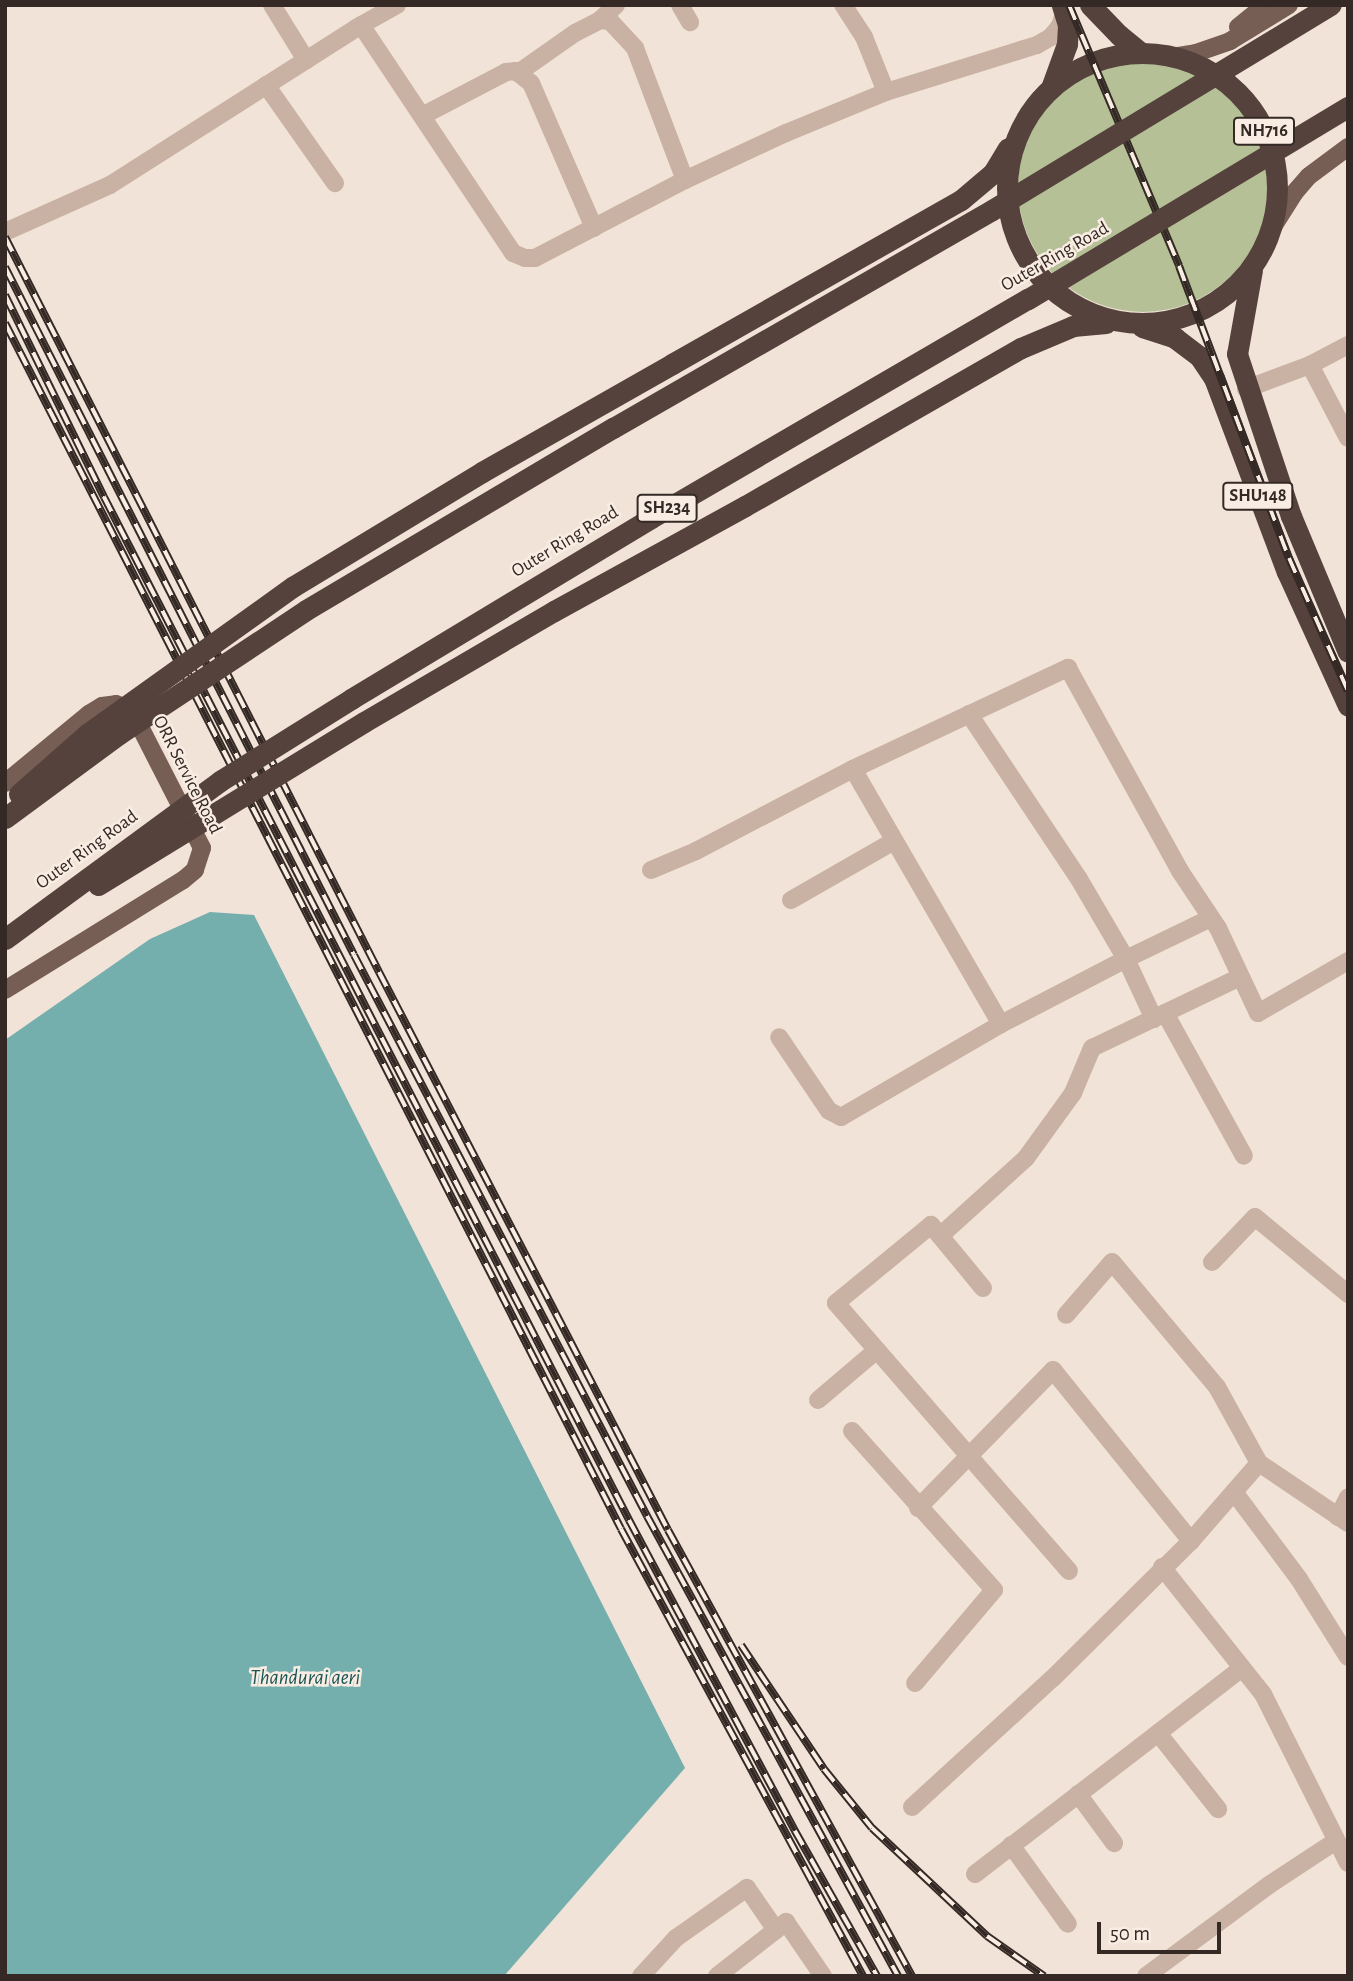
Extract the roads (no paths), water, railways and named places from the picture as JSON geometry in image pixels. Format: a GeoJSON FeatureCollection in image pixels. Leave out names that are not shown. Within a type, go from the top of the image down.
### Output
{"type":"FeatureCollection","features":[{"type":"Feature","properties":{"kind":"highway"},"geometry":{"type":"LineString","coordinates":[[1090,5],[1119,36],[1141,53]]}},
{"type":"Feature","properties":{"kind":"highway"},"geometry":{"type":"LineString","coordinates":[[5,818],[119,734],[306,610],[613,428],[1003,203],[1331,5]]}},
{"type":"Feature","properties":{"kind":"highway","name":"NH716"},"geometry":{"type":"LineString","coordinates":[[1051,88],[1067,44],[1064,8]]}},
{"type":"Feature","properties":{"kind":"highway","name":"NH716"},"geometry":{"type":"LineString","coordinates":[[1141,53],[1172,57],[1203,67],[1221,78],[1244,100],[1263,127],[1271,146],[1278,188],[1271,230],[1252,268],[1234,289],[1211,306],[1186,317],[1158,323],[1127,323],[1086,311],[1047,284],[1020,246],[1012,224],[1007,177],[1020,130],[1034,107],[1051,88],[1093,62],[1141,53]]}},
{"type":"Feature","properties":{"kind":"highway","name":"Outer Ring Road"},"geometry":{"type":"LineString","coordinates":[[5,941],[220,782],[426,652],[1288,146],[1348,107]]}},
{"type":"Feature","properties":{"kind":"highway"},"geometry":{"type":"LineString","coordinates":[[5,808],[87,734],[295,586],[482,472],[961,200],[993,173],[1020,130]]}},
{"type":"Feature","properties":{"kind":"highway","name":"SHU148"},"geometry":{"type":"LineString","coordinates":[[1252,268],[1237,355],[1246,389],[1291,516],[1348,652]]}},
{"type":"Feature","properties":{"kind":"highway"},"geometry":{"type":"LineString","coordinates":[[5,941],[364,722],[554,611],[746,506],[1021,348],[1073,327],[1127,323]]}},
{"type":"Feature","properties":{"kind":"highway","name":"SHU148"},"geometry":{"type":"LineString","coordinates":[[1127,323],[1175,338],[1199,356],[1214,378],[1287,572],[1348,706]]}},
{"type":"Feature","properties":{"kind":"main road"},"geometry":{"type":"LineString","coordinates":[[1220,45],[1265,5]]}},
{"type":"Feature","properties":{"kind":"main road"},"geometry":{"type":"LineString","coordinates":[[1172,57],[1220,45],[1289,5]]}},
{"type":"Feature","properties":{"kind":"main road"},"geometry":{"type":"LineString","coordinates":[[1271,230],[1295,192],[1309,176],[1348,147]]}},
{"type":"Feature","properties":{"kind":"main road","name":"ORR Service Road"},"geometry":{"type":"LineString","coordinates":[[5,783],[89,714],[102,706],[116,704],[128,709],[135,717],[202,848],[195,870],[183,880],[5,990]]}},
{"type":"Feature","properties":{"kind":"street"},"geometry":{"type":"LineString","coordinates":[[272,5],[306,60]]}},
{"type":"Feature","properties":{"kind":"street"},"geometry":{"type":"LineString","coordinates":[[5,232],[98,192],[361,25],[397,5]]}},
{"type":"Feature","properties":{"kind":"street"},"geometry":{"type":"LineString","coordinates":[[518,73],[550,47],[600,20],[616,5]]}},
{"type":"Feature","properties":{"kind":"street"},"geometry":{"type":"LineString","coordinates":[[680,5],[690,22]]}},
{"type":"Feature","properties":{"kind":"street"},"geometry":{"type":"LineString","coordinates":[[843,5],[864,37],[886,92]]}},
{"type":"Feature","properties":{"kind":"street"},"geometry":{"type":"LineString","coordinates":[[361,25],[513,253],[525,258],[535,258],[685,180],[786,133],[886,92],[1037,45],[1051,37],[1060,26],[1064,8]]}},
{"type":"Feature","properties":{"kind":"street"},"geometry":{"type":"LineString","coordinates":[[600,20],[610,21],[635,48],[685,180]]}},
{"type":"Feature","properties":{"kind":"street"},"geometry":{"type":"LineString","coordinates":[[422,116],[506,72],[518,73],[531,83],[594,228]]}},
{"type":"Feature","properties":{"kind":"street"},"geometry":{"type":"LineString","coordinates":[[267,85],[335,183]]}},
{"type":"Feature","properties":{"kind":"street"},"geometry":{"type":"LineString","coordinates":[[1246,389],[1310,365],[1348,345]]}},
{"type":"Feature","properties":{"kind":"street"},"geometry":{"type":"LineString","coordinates":[[1310,365],[1348,438]]}},
{"type":"Feature","properties":{"kind":"street"},"geometry":{"type":"LineString","coordinates":[[651,870],[696,851],[853,769],[1068,668],[1180,871],[1211,918],[1258,1013],[1348,961]]}},
{"type":"Feature","properties":{"kind":"street"},"geometry":{"type":"LineString","coordinates":[[969,714],[1079,879],[1244,1156]]}},
{"type":"Feature","properties":{"kind":"street"},"geometry":{"type":"LineString","coordinates":[[853,769],[1002,1024]]}},
{"type":"Feature","properties":{"kind":"street"},"geometry":{"type":"LineString","coordinates":[[791,900],[894,841]]}},
{"type":"Feature","properties":{"kind":"street"},"geometry":{"type":"LineString","coordinates":[[779,1037],[830,1111],[841,1117],[1002,1024],[1211,918]]}},
{"type":"Feature","properties":{"kind":"street"},"geometry":{"type":"LineString","coordinates":[[940,1236],[1026,1158],[1073,1093],[1092,1048],[1240,978]]}},
{"type":"Feature","properties":{"kind":"street"},"geometry":{"type":"LineString","coordinates":[[1212,1262],[1255,1217],[1348,1294]]}},
{"type":"Feature","properties":{"kind":"street"},"geometry":{"type":"LineString","coordinates":[[983,1288],[931,1225],[836,1303],[1069,1570]]}},
{"type":"Feature","properties":{"kind":"street"},"geometry":{"type":"LineString","coordinates":[[1066,1315],[1112,1262],[1217,1387],[1259,1463],[1343,1520],[1348,1497]]}},
{"type":"Feature","properties":{"kind":"street"},"geometry":{"type":"LineString","coordinates":[[818,1399],[877,1350]]}},
{"type":"Feature","properties":{"kind":"street"},"geometry":{"type":"LineString","coordinates":[[918,1508],[1053,1370],[1191,1541]]}},
{"type":"Feature","properties":{"kind":"street"},"geometry":{"type":"LineString","coordinates":[[852,1431],[994,1591],[915,1683]]}},
{"type":"Feature","properties":{"kind":"street"},"geometry":{"type":"LineString","coordinates":[[912,1807],[1053,1678],[1191,1541],[1259,1463]]}},
{"type":"Feature","properties":{"kind":"street"},"geometry":{"type":"LineString","coordinates":[[1234,1492],[1299,1579],[1348,1657]]}},
{"type":"Feature","properties":{"kind":"street"},"geometry":{"type":"LineString","coordinates":[[1162,1567],[1263,1694],[1348,1863]]}},
{"type":"Feature","properties":{"kind":"street"},"geometry":{"type":"LineString","coordinates":[[975,1874],[1242,1668]]}},
{"type":"Feature","properties":{"kind":"street"},"geometry":{"type":"LineString","coordinates":[[1158,1732],[1218,1810]]}},
{"type":"Feature","properties":{"kind":"street"},"geometry":{"type":"LineString","coordinates":[[1078,1794],[1114,1843]]}},
{"type":"Feature","properties":{"kind":"street"},"geometry":{"type":"LineString","coordinates":[[1146,1976],[1269,1885],[1336,1841]]}},
{"type":"Feature","properties":{"kind":"street"},"geometry":{"type":"LineString","coordinates":[[1012,1845],[1068,1924]]}},
{"type":"Feature","properties":{"kind":"street"},"geometry":{"type":"LineString","coordinates":[[641,1976],[676,1938],[747,1888],[776,1930]]}},
{"type":"Feature","properties":{"kind":"street"},"geometry":{"type":"LineString","coordinates":[[717,1976],[786,1922],[823,1976]]}},
{"type":"Feature","properties":{"kind":"water","name":"Thandurai aeri"},"geometry":{"type":"Polygon","coordinates":[[[210,912],[254,915],[685,1768],[504,1976],[5,1976],[5,1040],[150,939],[210,912]]]}},
{"type":"Feature","properties":{"kind":"railway"},"geometry":{"type":"LineString","coordinates":[[1069,5],[1179,266],[1289,558],[1348,691]]}},
{"type":"Feature","properties":{"kind":"railway"},"geometry":{"type":"LineString","coordinates":[[5,237],[379,972],[668,1530],[912,1976]]}},
{"type":"Feature","properties":{"kind":"railway"},"geometry":{"type":"LineString","coordinates":[[5,267],[354,955],[647,1516],[898,1976]]}},
{"type":"Feature","properties":{"kind":"railway"},"geometry":{"type":"LineString","coordinates":[[5,295],[104,497],[629,1520],[795,1831],[877,1976]]}},
{"type":"Feature","properties":{"kind":"railway"},"geometry":{"type":"LineString","coordinates":[[5,323],[621,1529],[863,1976]]}},
{"type":"Feature","properties":{"kind":"railway"},"geometry":{"type":"LineString","coordinates":[[741,1645],[824,1769],[872,1828],[987,1936],[1044,1976]]}}]}
